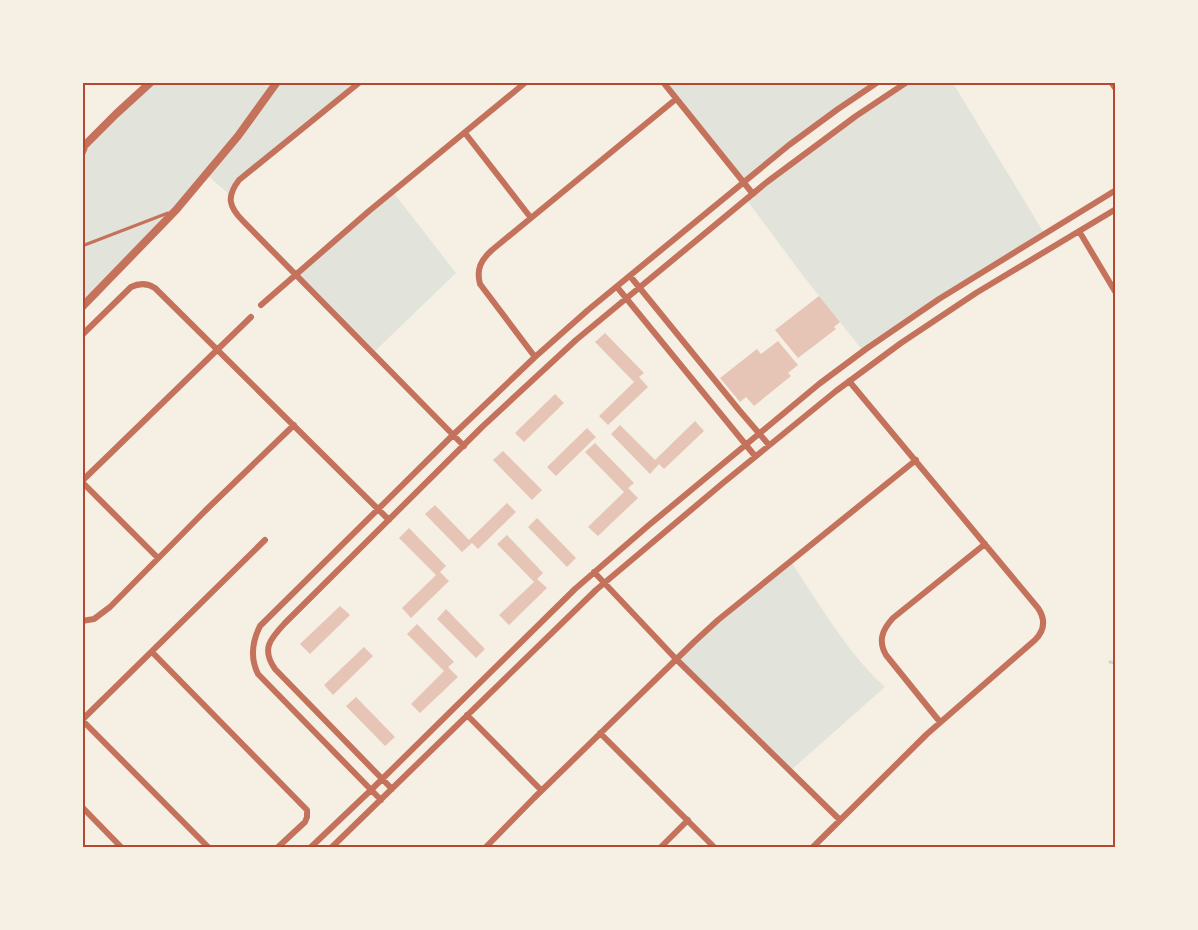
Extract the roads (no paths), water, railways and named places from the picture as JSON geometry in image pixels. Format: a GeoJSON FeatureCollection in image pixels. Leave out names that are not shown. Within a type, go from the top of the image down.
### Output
{"type":"FeatureCollection","features":[{"type":"Feature","properties":{"kind":"street"},"geometry":{"type":"LineString","coordinates":[[86,145],[151,82]]}},
{"type":"Feature","properties":{"kind":"street"},"geometry":{"type":"LineString","coordinates":[[82,308],[176,210],[238,136],[277,82]]}},
{"type":"Feature","properties":{"kind":"street"},"geometry":{"type":"LineString","coordinates":[[360,82],[239,180],[232,192],[233,210],[464,446]]}},
{"type":"Feature","properties":{"kind":"street"},"geometry":{"type":"LineString","coordinates":[[261,305],[369,211],[526,82]]}},
{"type":"Feature","properties":{"kind":"street"},"geometry":{"type":"LineString","coordinates":[[663,82],[753,194]]}},
{"type":"Feature","properties":{"kind":"street"},"geometry":{"type":"LineString","coordinates":[[381,800],[258,674],[254,667],[252,651],[260,626],[535,357],[744,182],[815,126],[878,82]]}},
{"type":"Feature","properties":{"kind":"street"},"geometry":{"type":"LineString","coordinates":[[392,789],[283,678],[271,663],[268,651],[271,640],[285,623],[464,446],[576,340],[753,194],[839,129],[907,82]]}},
{"type":"Feature","properties":{"kind":"street"},"geometry":{"type":"LineString","coordinates":[[1112,82],[1116,89]]}},
{"type":"Feature","properties":{"kind":"street"},"geometry":{"type":"LineString","coordinates":[[535,357],[482,287],[478,276],[479,265],[486,256],[531,218],[676,99]]}},
{"type":"Feature","properties":{"kind":"street"},"geometry":{"type":"LineString","coordinates":[[465,133],[531,218]]}},
{"type":"Feature","properties":{"kind":"street"},"geometry":{"type":"LineString","coordinates":[[310,848],[594,572],[759,434],[899,325],[974,276],[1116,190]]}},
{"type":"Feature","properties":{"kind":"street"},"geometry":{"type":"LineString","coordinates":[[331,848],[603,584],[769,445],[849,381],[933,321],[1116,209]]}},
{"type":"Feature","properties":{"kind":"street"},"geometry":{"type":"LineString","coordinates":[[1079,231],[1116,293]]}},
{"type":"Feature","properties":{"kind":"street"},"geometry":{"type":"LineString","coordinates":[[630,276],[769,445]]}},
{"type":"Feature","properties":{"kind":"street"},"geometry":{"type":"LineString","coordinates":[[82,335],[131,287],[139,284],[155,288],[389,520]]}},
{"type":"Feature","properties":{"kind":"street"},"geometry":{"type":"LineString","coordinates":[[617,287],[756,456]]}},
{"type":"Feature","properties":{"kind":"street"},"geometry":{"type":"LineString","coordinates":[[158,558],[82,481],[251,317]]}},
{"type":"Feature","properties":{"kind":"street"},"geometry":{"type":"LineString","coordinates":[[812,848],[940,722],[1035,640],[1043,627],[1043,617],[1038,608],[849,381]]}},
{"type":"Feature","properties":{"kind":"street"},"geometry":{"type":"LineString","coordinates":[[82,621],[94,619],[102,614],[294,426]]}},
{"type":"Feature","properties":{"kind":"street"},"geometry":{"type":"LineString","coordinates":[[485,848],[718,620],[916,460]]}},
{"type":"Feature","properties":{"kind":"street"},"geometry":{"type":"LineString","coordinates":[[209,848],[83,720],[266,540]]}},
{"type":"Feature","properties":{"kind":"street"},"geometry":{"type":"LineString","coordinates":[[940,722],[886,655],[881,645],[882,634],[893,618],[985,544]]}},
{"type":"Feature","properties":{"kind":"street"},"geometry":{"type":"LineString","coordinates":[[594,572],[676,659],[840,820]]}},
{"type":"Feature","properties":{"kind":"street"},"geometry":{"type":"LineString","coordinates":[[152,652],[307,810],[308,817],[305,822],[277,848]]}},
{"type":"Feature","properties":{"kind":"street"},"geometry":{"type":"LineString","coordinates":[[467,715],[542,790]]}},
{"type":"Feature","properties":{"kind":"street"},"geometry":{"type":"LineString","coordinates":[[600,733],[715,848]]}},
{"type":"Feature","properties":{"kind":"street"},"geometry":{"type":"LineString","coordinates":[[82,807],[117,846]]}},
{"type":"Feature","properties":{"kind":"street"},"geometry":{"type":"LineString","coordinates":[[660,848],[688,820]]}},
{"type":"Feature","properties":{"kind":"lane"},"geometry":{"type":"LineString","coordinates":[[82,158],[86,145]]}},
{"type":"Feature","properties":{"kind":"lane"},"geometry":{"type":"LineString","coordinates":[[82,246],[176,210]]}},
{"type":"Feature","properties":{"kind":"waterway"},"geometry":{"type":"LineString","coordinates":[[1110,662],[1116,663]]}}]}
